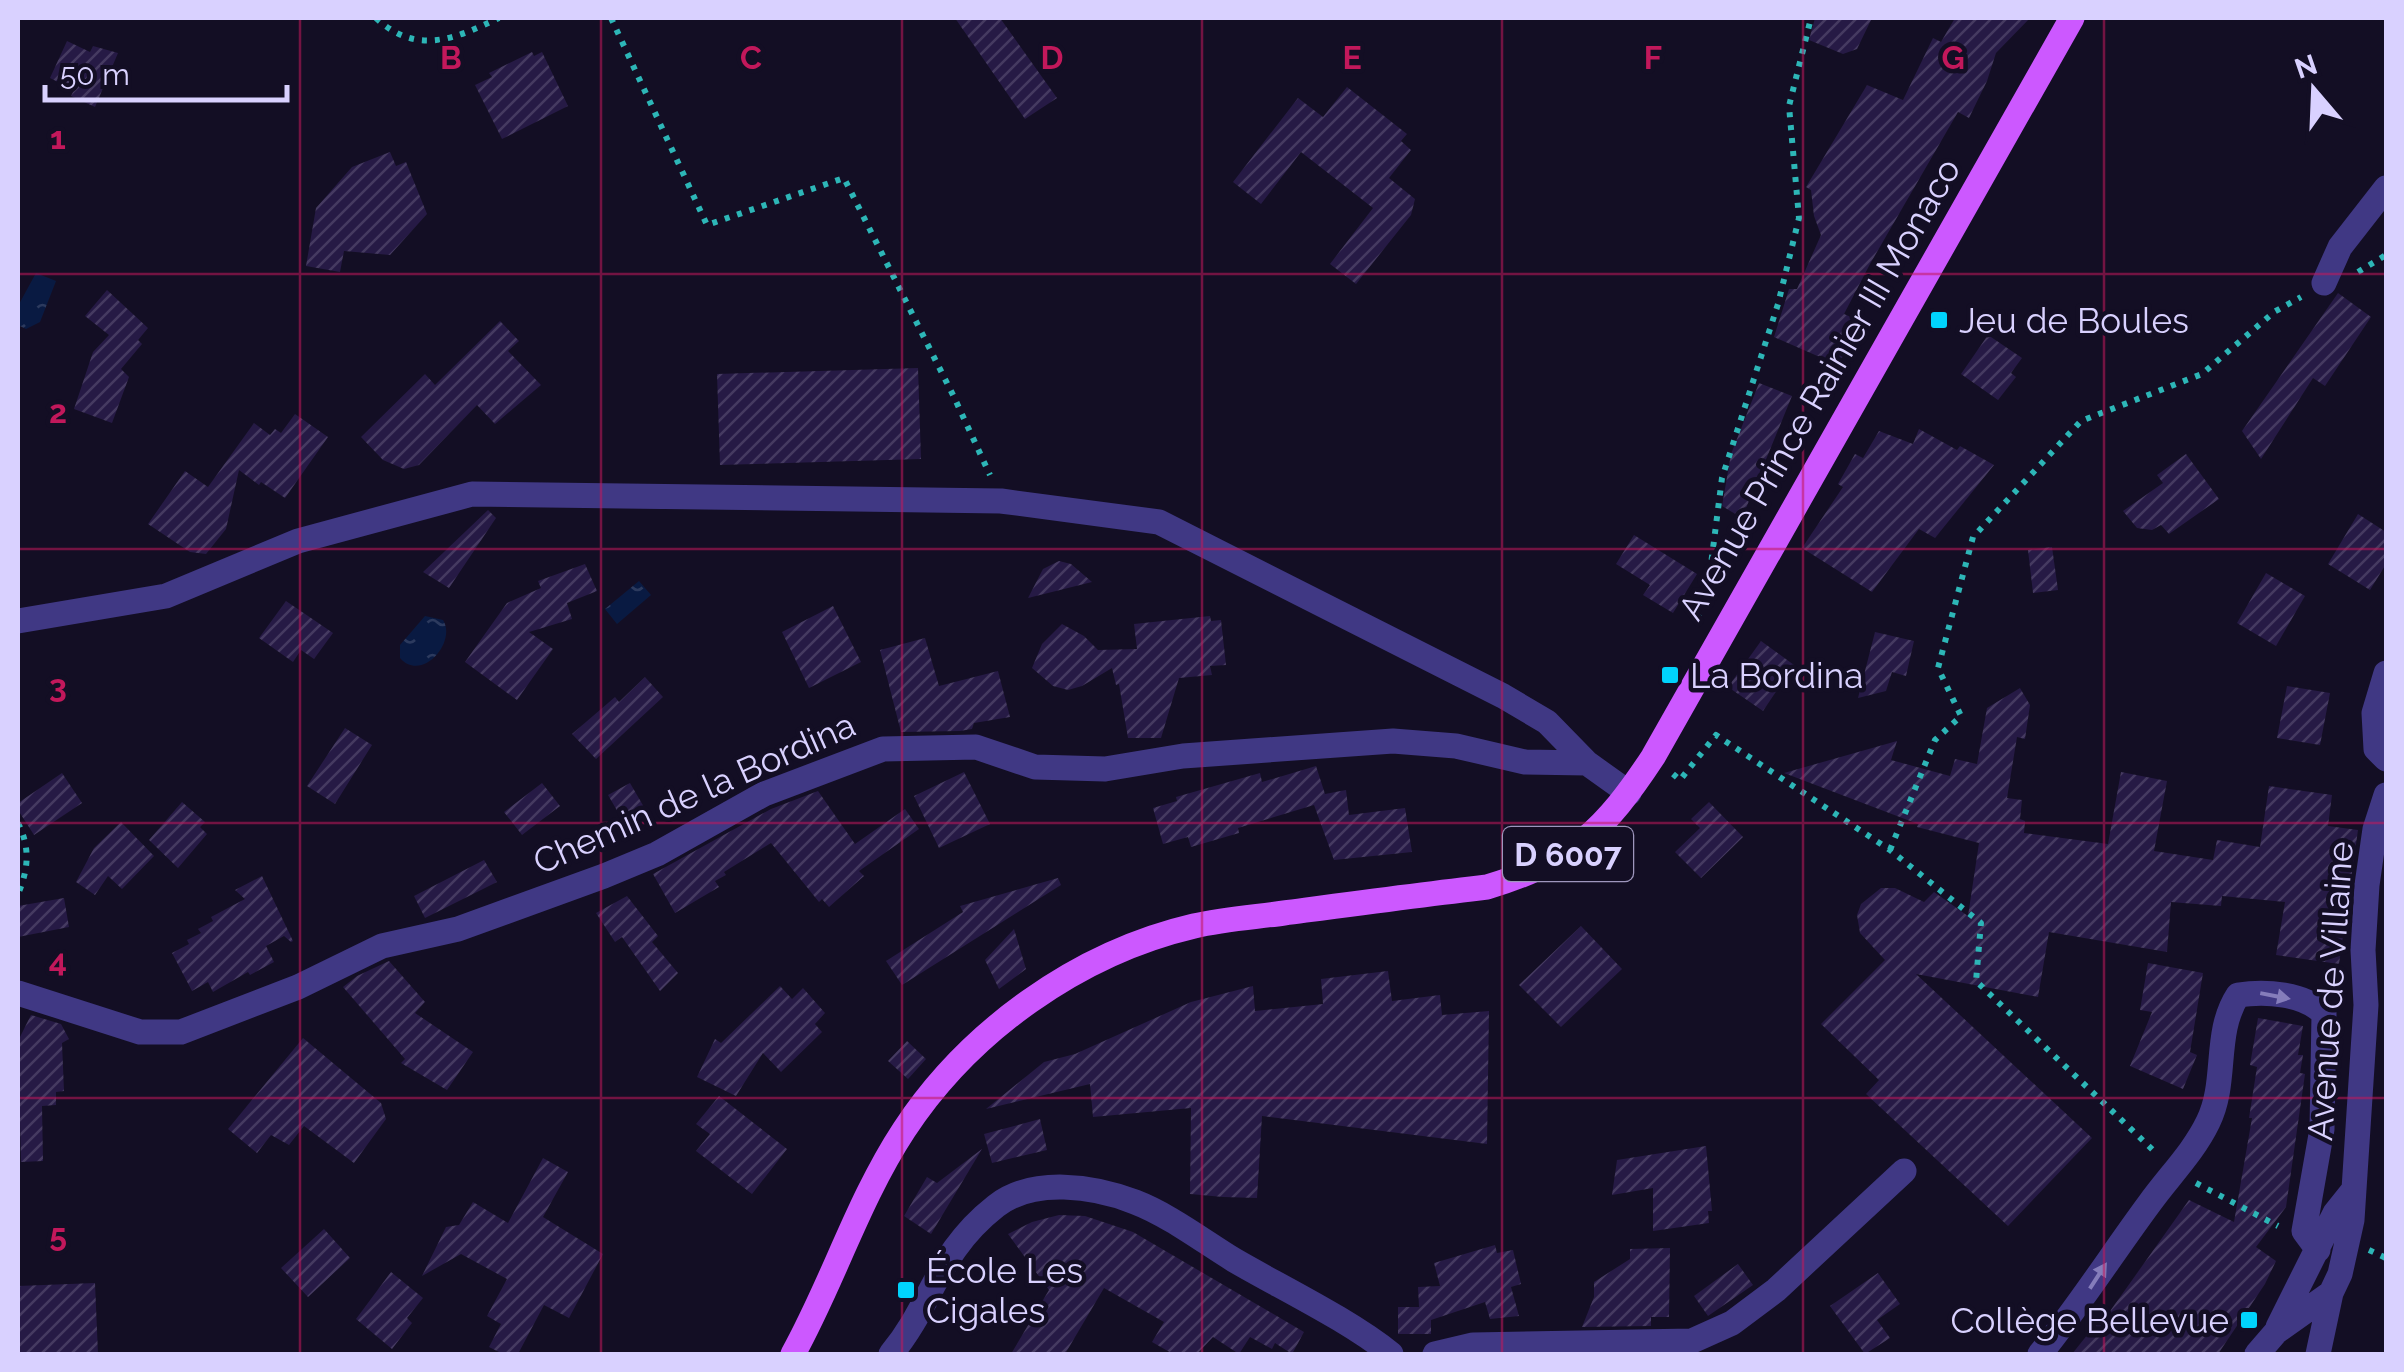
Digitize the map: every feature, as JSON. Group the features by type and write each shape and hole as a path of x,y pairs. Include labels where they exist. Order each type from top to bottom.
{"main road":[{"name":"Avenue Prince Rainier III Monaco","path":"793,1354 879,1173 904,1131 938,1084 1023,1005 1088,967 1144,942 1195,926 1487,887 1528,875 1563,858 1602,826 1653,757 2072,18"}],"street":[{"path":"2324,283 2340,247 2386,188"},
{"path":"18,621 166,596 298,541 472,494 1002,501 1159,522 1503,696 1547,722 1587,763 1629,793"},
{"path":"2386,673 2374,713 2376,749 2386,759"},
{"name":"Chemin de la Bordina","path":"22,1004 140,1032 181,1032 298,987 382,946 458,929 604,876 656,854 764,794 883,749 976,747 1035,766 1104,769 1183,756 1393,741 1456,746 1525,762 1587,763"},
{"name":"Avenue de Villaine","path":"2318,1354 2352,1220 2366,1005 2363,950 2367,885 2375,829 2386,795"},
{"path":"2040,1354 2073,1314 2210,1119 2217,1098 2228,1009 2238,995 2278,995 2316,1005 2324,1014 2323,1110 2304,1231 2318,1250"},
{"path":"1435,1354 1472,1345 1692,1341 1732,1323 1776,1290 1904,1171"},
{"path":"891,1354 905,1337 946,1257 966,1232 1000,1203 1040,1188 1080,1188 1136,1202 1391,1354"},
{"name":"Avenue de Villaine","path":"2276,1332 2335,1212 2351,1193"},
{"path":"2257,1354 2276,1332 2331,1292"},
{"path":"2276,1332 2303,1331 2314,1338 2318,1354"}],"path":[{"path":"376,18 392,32 420,43 467,33 500,18"},
{"path":"611,18 707,224 844,178 1002,501"},
{"path":"1736,606 1716,588 1699,618 1693,612 1710,572 1722,478 1778,304 1798,218 1788,106 1811,18"},
{"path":"1890,850 1935,740 1961,716 1938,668 1973,537 2081,420 2202,374 2274,312 2324,283 2365,269 2386,255"},
{"path":"1653,757 1680,780 1716,736 1890,850 1981,923 1976,981 2175,1172 2289,1232"},
{"path":"18,822 28,843 25,878 18,894"}],"water":[{"path":"36,273 56,281 40,322 26,329 18,325 18,306"},
{"path":"639,581 651,595 617,624 605,609"},
{"path":"425,616 443,620 445,639 427,663 409,664 400,658 400,645"}],"building":[{"path":"955,18 1000,18 1057,98 1025,119"},
{"path":"1815,18 1872,18 1857,49 1843,54 1809,40"},
{"path":"1955,18 2030,18 1996,53 1969,118 1958,112 1870,264 1844,314 1862,322 1838,365 1774,337 1789,289 1797,289 1821,235 1811,190 1806,187 1867,85 1903,100 1933,38 1941,42"},
{"path":"67,41 90,52 93,46 118,53 95,107 71,96 74,90 50,78"},
{"path":"532,52 534,56 542,52 568,106 502,139 475,85 492,77 489,73"},
{"path":"1347,87 1407,134 1401,141 1411,150 1389,178 1415,199 1411,215 1356,284 1330,264 1373,208 1301,152 1261,204 1233,182 1298,98 1323,117"},
{"path":"390,152 396,166 406,162 427,214 390,255 344,251 340,272 306,266 316,208 352,167"},
{"path":"107,290 148,328 138,340 142,344 121,369 129,377 112,423 74,409 93,352 109,335 85,316"},
{"path":"2338,293 2371,317 2325,386 2313,378 2261,459 2242,431"},
{"path":"500,321 519,341 508,351 541,385 495,424 477,405 419,465 404,469 383,460 361,437 425,374 435,385"},
{"path":"1988,335 2022,358 2011,373 2016,377 1998,400 1961,374"},
{"path":"918,368 921,459 720,465 717,374"},
{"path":"1759,383 1792,396 1742,518 1722,506 1731,454"},
{"path":"295,414 328,437 285,498 239,470 226,529 206,554 190,552 148,524 185,471 208,487 254,423 270,435 275,429 281,433"},
{"path":"1919,429 1994,465 1935,538 1919,529 1872,592 1802,548 1843,487 1838,484 1855,454 1863,458 1879,431 1913,444"},
{"path":"2186,454 2219,499 2169,534 2161,525 2152,530 2137,528 2123,511 2163,483 2157,475"},
{"path":"488,510 496,518 449,588 423,572"},
{"path":"2358,514 2386,532 2386,564 2370,590 2328,564"},
{"path":"1634,535 1697,574 1673,613 1643,595 1650,585 1616,564"},
{"path":"2052,547 2058,590 2033,593 2028,550"},
{"path":"1059,561 1071,564 1092,582 1028,598 1043,569"},
{"path":"585,564 597,591 567,603 572,619 529,632 553,649 517,700 465,662 507,603 541,588 538,581"},
{"path":"2266,573 2305,596 2276,646 2237,623"},
{"path":"286,601 333,633 314,659 301,650 293,662 259,638"},
{"path":"833,606 861,662 809,688 782,632"},
{"path":"1210,616 1211,621 1221,620 1226,665 1210,666 1212,675 1179,678 1161,738 1128,738 1119,684 1116,685 1112,668 1068,690 1053,686 1032,668 1042,644 1062,624 1084,636 1098,650 1137,649 1134,624"},
{"path":"1875,632 1914,641 1906,676 1892,672 1886,691 1858,698"},
{"path":"925,638 939,686 998,671 1010,717 974,723 972,729 960,731 901,732 880,650"},
{"path":"1761,641 1794,665 1763,711 1728,687"},
{"path":"645,677 663,697 596,759 572,734 615,697 619,702"},
{"path":"2287,686 2330,693 2320,745 2277,738"},
{"path":"2020,688 2030,705 2025,739 2017,737 2007,798 2022,800 2020,819 2025,821 2024,833 2108,844 2121,772 2167,781 2154,851 2213,860 2217,840 2260,847 2269,786 2332,795 2328,826 2358,830 2339,964 2276,955 2285,902 2222,896 2221,906 2171,902 2167,952 2049,932 2038,997 1916,974 2092,1138 2008,1226 1866,1094 1879,1080 1821,1024 1885,960 1860,933 1857,915 1861,904 1881,888 1895,888 1924,902 1934,892 1968,916 1979,843 1917,827 1918,824 1784,773 1897,741 1891,760 1950,776 1955,759 1977,764 1987,708"},
{"path":"345,728 372,745 335,804 307,786"},
{"path":"1316,766 1325,794 1346,790 1349,815 1405,808 1412,852 1334,860 1314,805 1191,847 1188,837 1163,844 1153,808 1177,801 1176,797 1260,773 1262,782"},
{"path":"964,772 990,824 939,848 914,796"},
{"path":"62,773 82,803 34,835 18,810 18,803"},
{"path":"542,783 560,806 522,835 504,812"},
{"path":"630,783 648,814 626,826 608,795"},
{"path":"818,791 855,844 905,809 919,829 859,871 864,876 829,907 822,899 819,902 771,843 724,872 726,875 715,881 719,887 675,913 653,874 771,809"},
{"path":"182,802 205,822 200,827 207,834 178,868 149,840"},
{"path":"1709,802 1743,837 1701,878 1675,852 1700,828 1691,819"},
{"path":"121,822 154,856 122,889 108,876 95,895 76,882 94,848"},
{"path":"484,860 497,882 425,918 414,896"},
{"path":"262,876 293,941 284,936 266,946 274,962 250,975 248,972 213,992 208,982 192,991 172,953 201,933 198,929 213,921 211,917 245,899 235,890"},
{"path":"1058,878 1061,885 902,985 886,961 963,912 960,906"},
{"path":"627,896 658,936 652,942 678,973 660,991 622,937 615,942 596,913"},
{"path":"64,898 69,927 18,937 18,906"},
{"path":"1581,926 1622,969 1561,1027 1519,985"},
{"path":"1014,929 1026,969 999,989 985,960"},
{"path":"389,961 425,1002 415,1013 473,1052 447,1090 401,1063 405,1059 343,987"},
{"path":"2148,963 2203,973 2190,1052 2197,1055 2183,1089 2130,1066 2152,1012 2140,1010"},
{"path":"1388,971 1392,1001 1440,995 1442,1015 1489,1011 1487,1144 1262,1116 1257,1198 1223,1197 1190,1194 1191,1108 1093,1117 1090,1084 986,1109 1044,1062 1075,1054 1191,1002 1253,986 1255,1011 1323,1004 1321,979"},
{"path":"780,986 792,999 803,988 825,1013 815,1024 822,1032 781,1072 763,1053 736,1096 697,1077 715,1039 721,1043"},
{"path":"31,1015 61,1024 69,1039 62,1043 64,1091 56,1092 56,1105 42,1106 43,1161 21,1162 18,1041"},
{"path":"2258,1018 2303,1026 2298,1055 2303,1055 2300,1073 2305,1074 2286,1207 2256,1247 2276,1261 2265,1284 2218,1354 2072,1354 2100,1319 2103,1321 2189,1200 2234,1222 2252,1118 2257,1067 2250,1065"},
{"path":"303,1038 381,1103 386,1119 354,1163 304,1126 289,1145 271,1135 257,1153 228,1129"},
{"path":"907,1041 926,1059 908,1079 888,1061"},
{"path":"719,1096 787,1149 752,1194 696,1151 710,1134 696,1124"},
{"path":"1040,1119 1047,1150 992,1163 984,1134"},
{"path":"1706,1146 1712,1211 1708,1211 1709,1223 1653,1231 1653,1188 1612,1195 1617,1160"},
{"path":"982,1149 931,1234 904,1216 927,1177 937,1183"},
{"path":"543,1158 568,1172 543,1217 603,1254 569,1318 544,1305 518,1354 503,1354 489,1347 501,1324 487,1316 507,1279 461,1254 422,1276 446,1227 459,1225 473,1202 508,1223"},
{"path":"1059,1215 1085,1216 1133,1232 1304,1332 1292,1354 1275,1343 1272,1349 1250,1337 1239,1354 1213,1337 1197,1354 1173,1354 1152,1342 1164,1322 1104,1288 1065,1354 1011,1354 1049,1290 1008,1234"},
{"path":"324,1229 350,1258 308,1297 281,1268"},
{"path":"1495,1245 1497,1253 1513,1250 1521,1284 1511,1287 1519,1316 1490,1319 1485,1302 1431,1320 1431,1334 1398,1334 1398,1307 1419,1307 1418,1287 1440,1286 1434,1263"},
{"path":"1670,1248 1669,1317 1651,1317 1651,1326 1582,1327 1594,1297 1594,1282 1630,1259 1630,1249"},
{"path":"1738,1264 1753,1285 1708,1316 1694,1296"},
{"path":"391,1272 423,1298 407,1318 412,1323 392,1349 356,1319"},
{"path":"1878,1273 1900,1304 1877,1320 1890,1338 1865,1354 1830,1306"},
{"path":"95,1283 98,1354 18,1354 18,1286"}],"place":[{"name":"Jeu de Boules","path":"1939,320"},
{"name":"La Bordina","path":"1670,675"},
{"name":"École Les Cigales","path":"906,1290"},
{"name":"Collège Bellevue","path":"2249,1320"}]}
